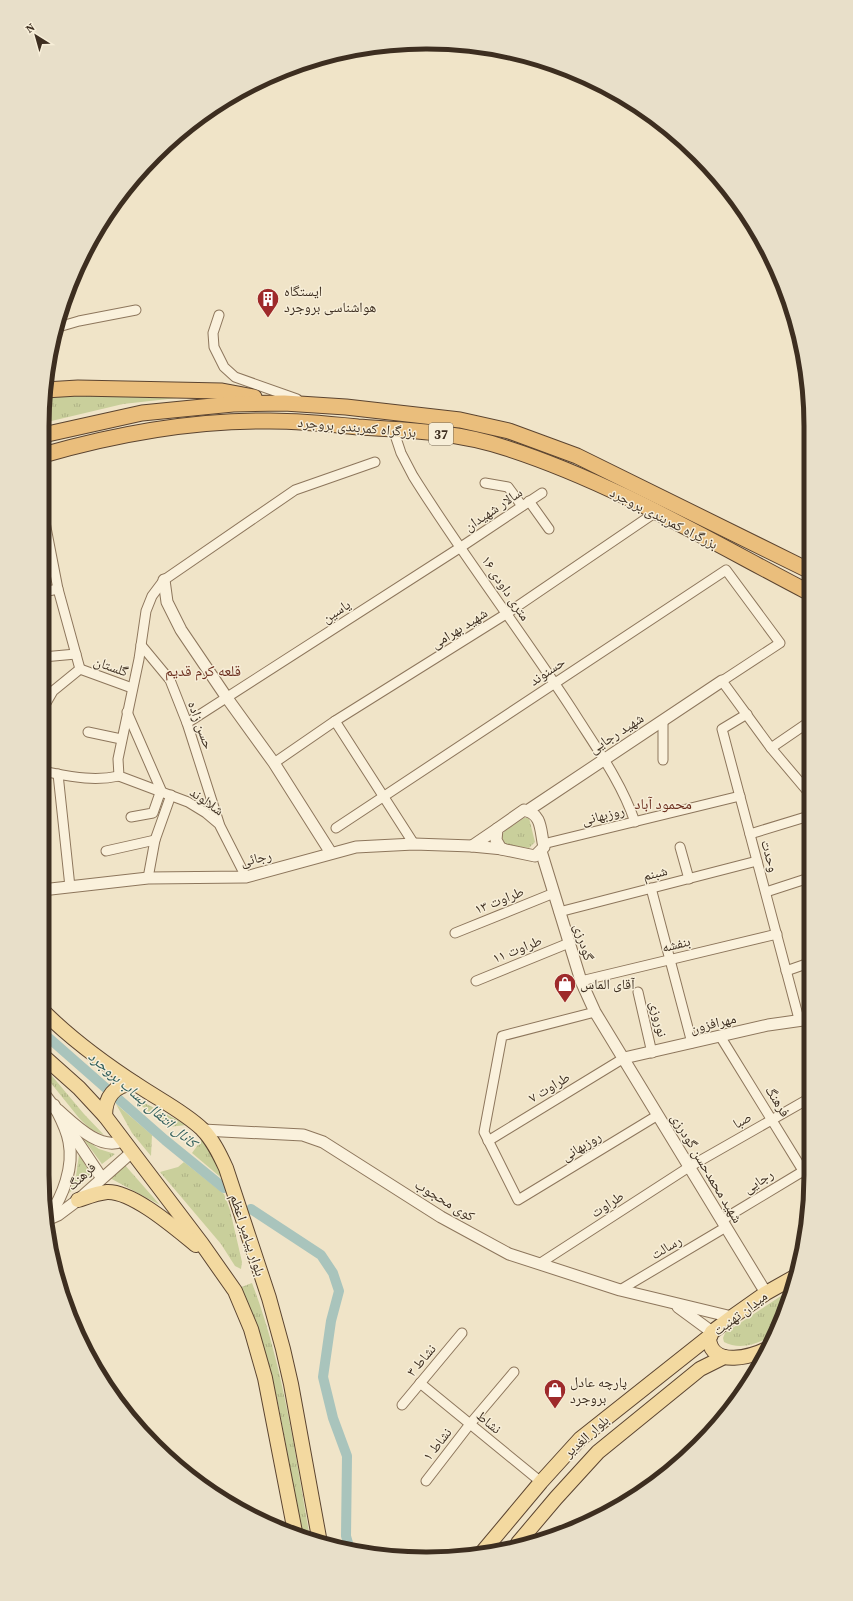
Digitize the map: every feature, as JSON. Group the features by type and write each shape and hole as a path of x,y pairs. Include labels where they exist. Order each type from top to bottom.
{"highway":[{"path":"51,390 78,388 222,391 284,403"},
{"name":"بزرگراه کمربندی بروجرد","path":"49,433 107,420 177,409 233,404 284,403 439,417 488,425 558,449 611,472 804,568"},
{"name":"بزرگراه کمربندی بروجرد","path":"49,452 109,437 215,423 255,421 297,421 393,429 468,438 504,447 568,471 656,512 804,590"}],"main road":[{"name":"بلوار پیامبر اعظم","path":"49,1016 83,1046 134,1083 188,1118 203,1130 215,1145 226,1168 277,1326 291,1384 319,1536"},
{"path":"49,1061 79,1088 105,1116 213,1259 235,1291 259,1355 274,1417 294,1528"},
{"path":"105,1116 105,1106 108,1097 113,1091 126,1084 134,1083"},
{"path":"78,1200 99,1193 109,1192 129,1198 157,1215 213,1259"},
{"name":"میدان تهنیت","path":"758,1354 743,1358 724,1356 714,1351 711,1346 711,1334 766,1293 788,1283"},
{"name":"بلوار الغدیر","path":"486,1547 541,1482 580,1439 711,1334"},
{"name":"بلوار الغدیر","path":"521,1540 598,1452 700,1369 724,1356"}],"street":[{"path":"63,326 79,321 136,310"},
{"path":"220,315 213,333 214,347 218,358 226,370 235,377 316,405"},
{"name":"۱۶ متری داودی","path":"393,429 401,453 413,476 604,759 624,794 635,822"},
{"path":"49,772 83,779 122,778 117,770 121,739 141,645 146,611 152,596 164,580 295,490 375,462"},
{"path":"485,483 508,487 549,529"},
{"name":"سالار شهیدان","path":"461,547 542,493"},
{"name":"شهید بهرامی","path":"274,763 335,721 506,614 656,512"},
{"path":"49,543 58,589 80,669 54,692 49,701"},
{"name":"یاسین","path":"187,723 461,547"},
{"name":"حسنوند","path":"336,828 726,570 780,643 722,681"},
{"path":"164,580 167,602 173,615 227,698 274,763 331,853"},
{"path":"49,591 58,589"},
{"name":"حسن زاده","path":"141,645 170,680 187,723 219,824"},
{"path":"49,656 76,654"},
{"name":"گلستان","path":"80,669 132,688"},
{"path":"722,681 771,748 804,787"},
{"name":"شهید رجایی","path":"528,811 722,681"},
{"path":"127,712 161,790 153,813 131,817"},
{"name":"وحدت","path":"747,714 722,729 786,970 804,1019"},
{"path":"335,721 414,844"},
{"path":"663,721 663,760"},
{"path":"771,748 804,725"},
{"path":"88,732 121,739"},
{"path":"58,774 70,887"},
{"name":"شلالوند","path":"122,778 161,790 188,802 219,824 246,877"},
{"path":"148,878 154,840 171,795"},
{"name":"روزبهانی","path":"542,848 635,822 740,796"},
{"path":"472,846 524,810 533,812 538,818 542,848 535,856 503,849 498,846 496,840 497,829"},
{"path":"750,834 804,818"},
{"path":"106,851 154,840"},
{"name":"رجائی","path":"49,889 148,878 246,877 356,847 414,844 472,846 503,849"},
{"path":"680,847 689,879"},
{"name":"گودرزی","path":"542,848 581,981 595,1012 624,1058"},
{"name":"شبنم","path":"560,912 757,861"},
{"path":"766,892 804,880"},
{"path":"651,888 692,1043"},
{"name":"طراوت ۱۳","path":"454,933 554,893"},
{"name":"بنفشه","path":"581,981 777,934"},
{"name":"طراوت ۱۱","path":"476,981 569,943"},
{"path":"786,970 804,965"},
{"name":"نوروزی","path":"638,992 652,1053"},
{"path":"488,1141 484,1132 502,1036 595,1012"},
{"name":"مهرافزون","path":"624,1058 804,1019"},
{"name":"فرهنگ","path":"720,1036 771,1119 804,1165"},
{"name":"شهید محمدحسن گودرزی","path":"624,1058 766,1293"},
{"name":"طراوت ۷","path":"488,1141 624,1058"},
{"path":"49,1099 71,1122 93,1137 106,1143 117,1143 122,1140"},
{"name":"صبا","path":"689,1166 804,1101"},
{"path":"54,1105 101,1177"},
{"path":"51,1213 63,1189 70,1158 70,1143 66,1130 54,1105"},
{"name":"روزبهانی","path":"488,1141 518,1200 658,1116"},
{"name":"کوی محجوب","path":"203,1130 303,1135 323,1142 441,1218 509,1254 620,1290 732,1317"},
{"name":"فرهنگ","path":"51,1216 58,1215 78,1200 101,1177 132,1152"},
{"name":"طراوت","path":"539,1264 689,1166"},
{"name":"رجایی","path":"724,1224 804,1171"},
{"name":"رسالت","path":"620,1290 724,1224"},
{"path":"675,1304 711,1334"},
{"name":"نشاط ۳","path":"402,1405 462,1333"},
{"name":"نشاط ۱","path":"426,1481 470,1424 514,1372"},
{"name":"نشاط","path":"420,1383 541,1482"}],"green space":[{"path":"51,394 176,396 177,398 123,404 49,422"},
{"path":"524,818 529,818 535,842 529,848 506,845 501,836 505,831"},
{"path":"49,1072 104,1135 90,1129 79,1118 49,1081"},
{"path":"129,1095 187,1125 167,1127"},
{"path":"116,1104 152,1135 151,1156 132,1133"},
{"path":"82,1137 99,1149 115,1154 102,1164"},
{"path":"203,1138 225,1181 192,1153"},
{"path":"79,1155 91,1174 69,1193 76,1176"},
{"path":"184,1162 224,1194 230,1210 242,1262 241,1269 235,1266 221,1244 160,1172 178,1167"},
{"path":"124,1164 160,1205 108,1177"},
{"path":"252,1283 272,1345 287,1409 309,1533 301,1530 272,1378 252,1317 239,1288"},
{"path":"785,1293 766,1338 744,1346 737,1346 724,1342 723,1338 725,1333"}],"waterway":[{"name":"کانال انتقال پساب بروجرد","path":"49,1038 165,1140 224,1188"},
{"name":"کانال انتقال پساب بروجرد","path":"251,1209 321,1255 333,1273 339,1291 331,1321 323,1377 333,1418 347,1456 346,1536 348,1544"}],"place":[{"name":"ایستگاه هواشناسی بروجرد","path":"268,318"},
{"name":"آقای الماس","path":"565,1004"},
{"name":"پارچه عادل بروجرد","path":"555,1410"}],"district":[{"name":"قلعه کرم قدیم","path":"203,670"},
{"name":"محمود آباد","path":"663,803"}]}
